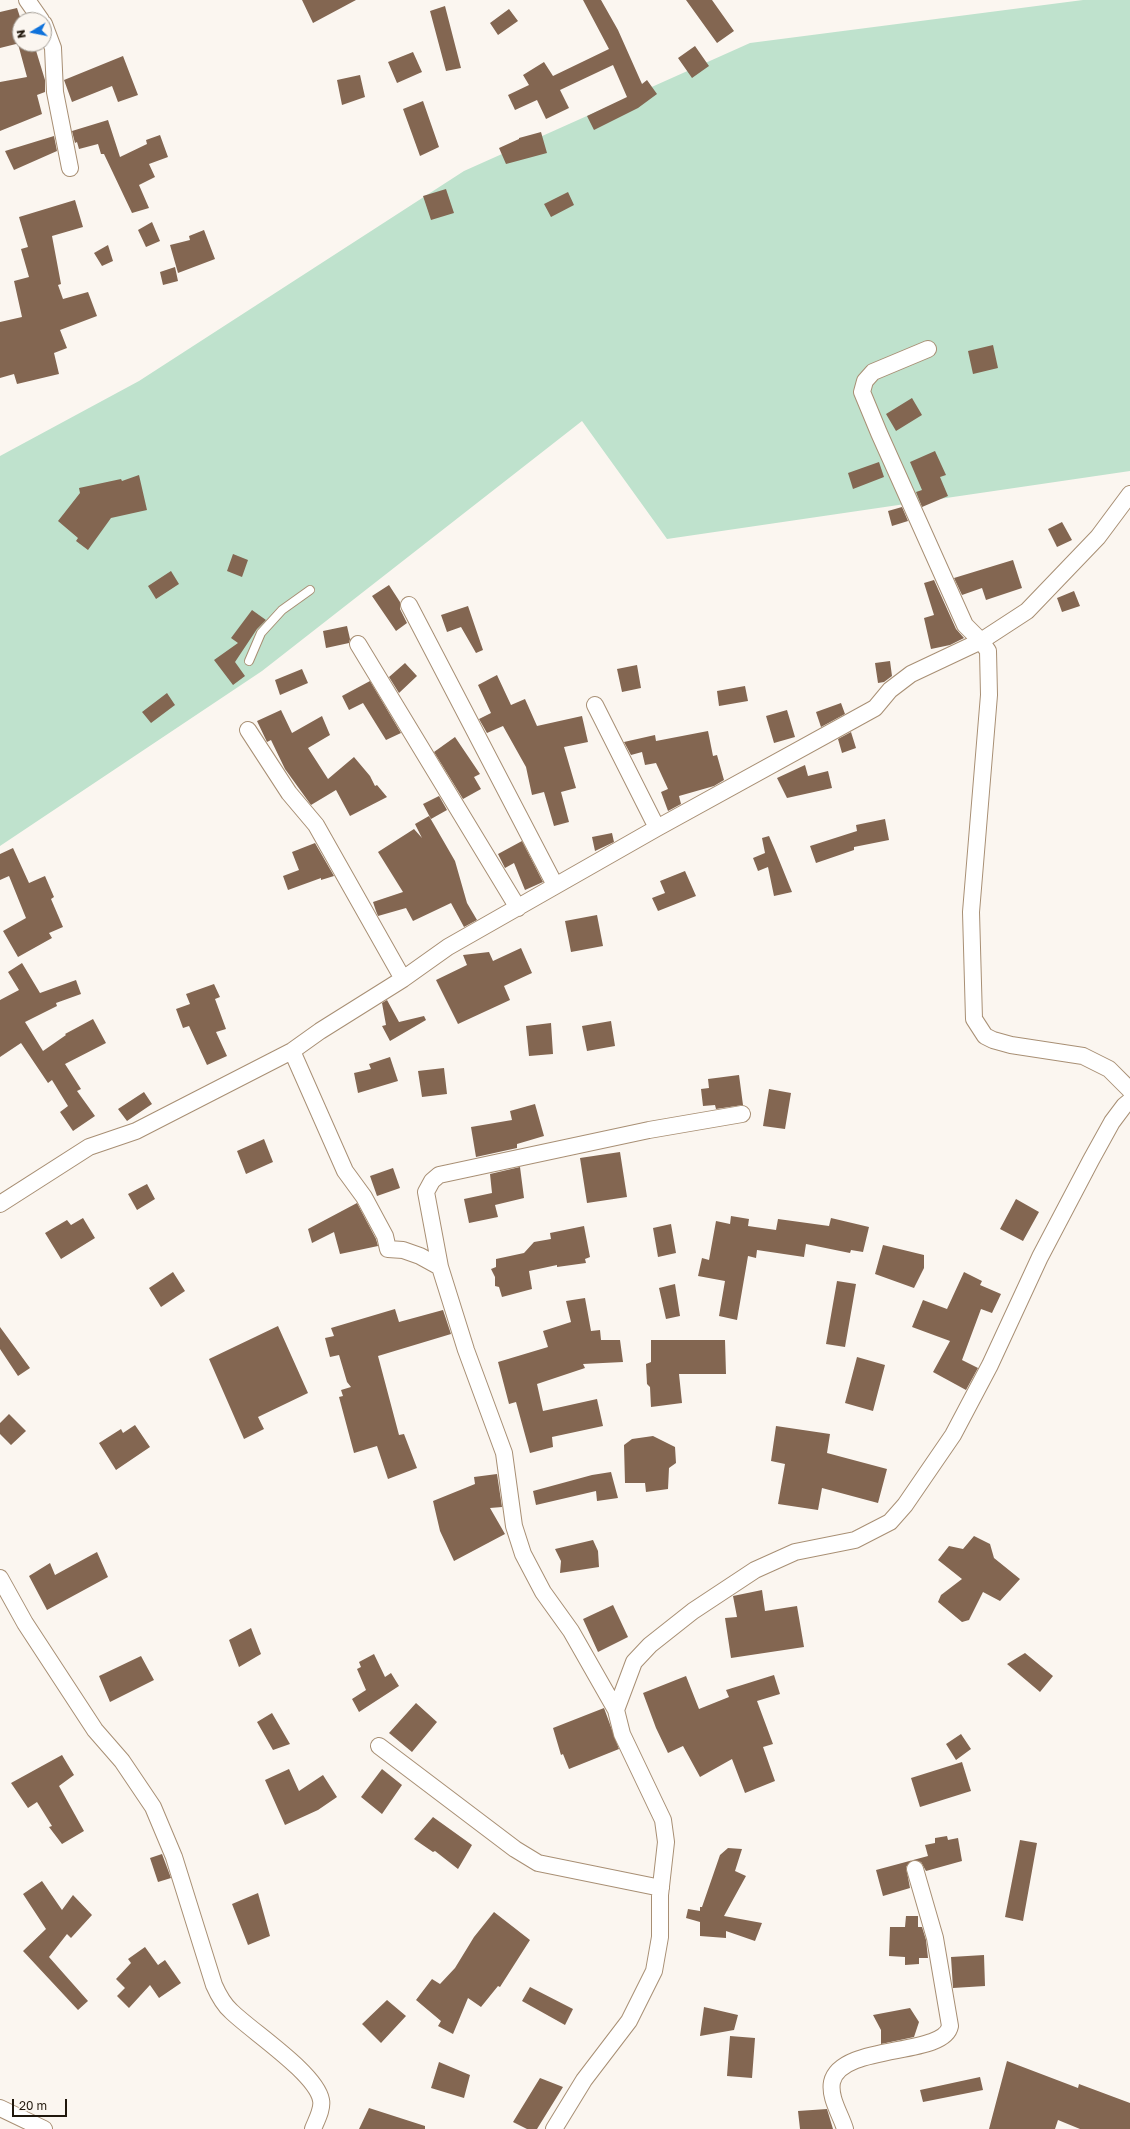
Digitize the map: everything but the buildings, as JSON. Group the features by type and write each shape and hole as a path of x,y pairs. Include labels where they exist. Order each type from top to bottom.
{"street":[{"path":"27,0 35,12"},
{"path":"52,45 55,92 70,168"},
{"path":"928,350 873,372 865,381 862,392 965,625 981,640 988,651 989,695 971,912 974,1019 985,1036 993,1040 1011,1045 1083,1056 1109,1069 1130,1090"},
{"path":"0,1204 90,1147 136,1131 292,1051 320,1031 403,979 448,947 518,908 555,885 875,708 890,690 911,674 981,640 1027,611 1098,537 1130,494"},
{"path":"409,605 555,885"},
{"path":"358,644 518,908"},
{"path":"595,705 657,828"},
{"path":"248,730 289,793 316,824 403,979"},
{"path":"292,1051 345,1171 364,1197 385,1236 388,1249 403,1250 420,1256 440,1267"},
{"path":"616,1710 634,1662 650,1645 693,1611 755,1570 795,1552 855,1540 873,1532 890,1522 905,1505 953,1435 990,1365 1040,1257 1091,1160 1112,1122 1124,1106 1130,1101"},
{"path":"554,2129 584,2080 629,2021 654,1971 660,1937 661,1888 666,1842 663,1820 622,1734 616,1710 571,1631 543,1592 523,1554 514,1526 504,1453 466,1350 440,1267 426,1192 432,1181 439,1175 649,1130 742,1114"},
{"path":"0,1578 6,1603 25,1623 95,1730 122,1761 153,1807 174,1857 214,1985 220,1996 230,2010 285,2056 319,2093 322,2102 313,2129"},
{"path":"379,1746 515,1850 538,1863 661,1888"},
{"path":"845,2129 832,2091 835,2076 851,2062 887,2051 929,2043 941,2039 949,2033 950,2026 935,1938 914,1868"},
{"path":"0,2108 44,2129"}],"lane":[{"path":"250,661 261,633 282,610 310,590"}],"green space":[{"path":"1083,0 1130,0 1130,471 667,539 582,421 262,671 0,846 0,456 139,381 464,171 750,43"}]}
